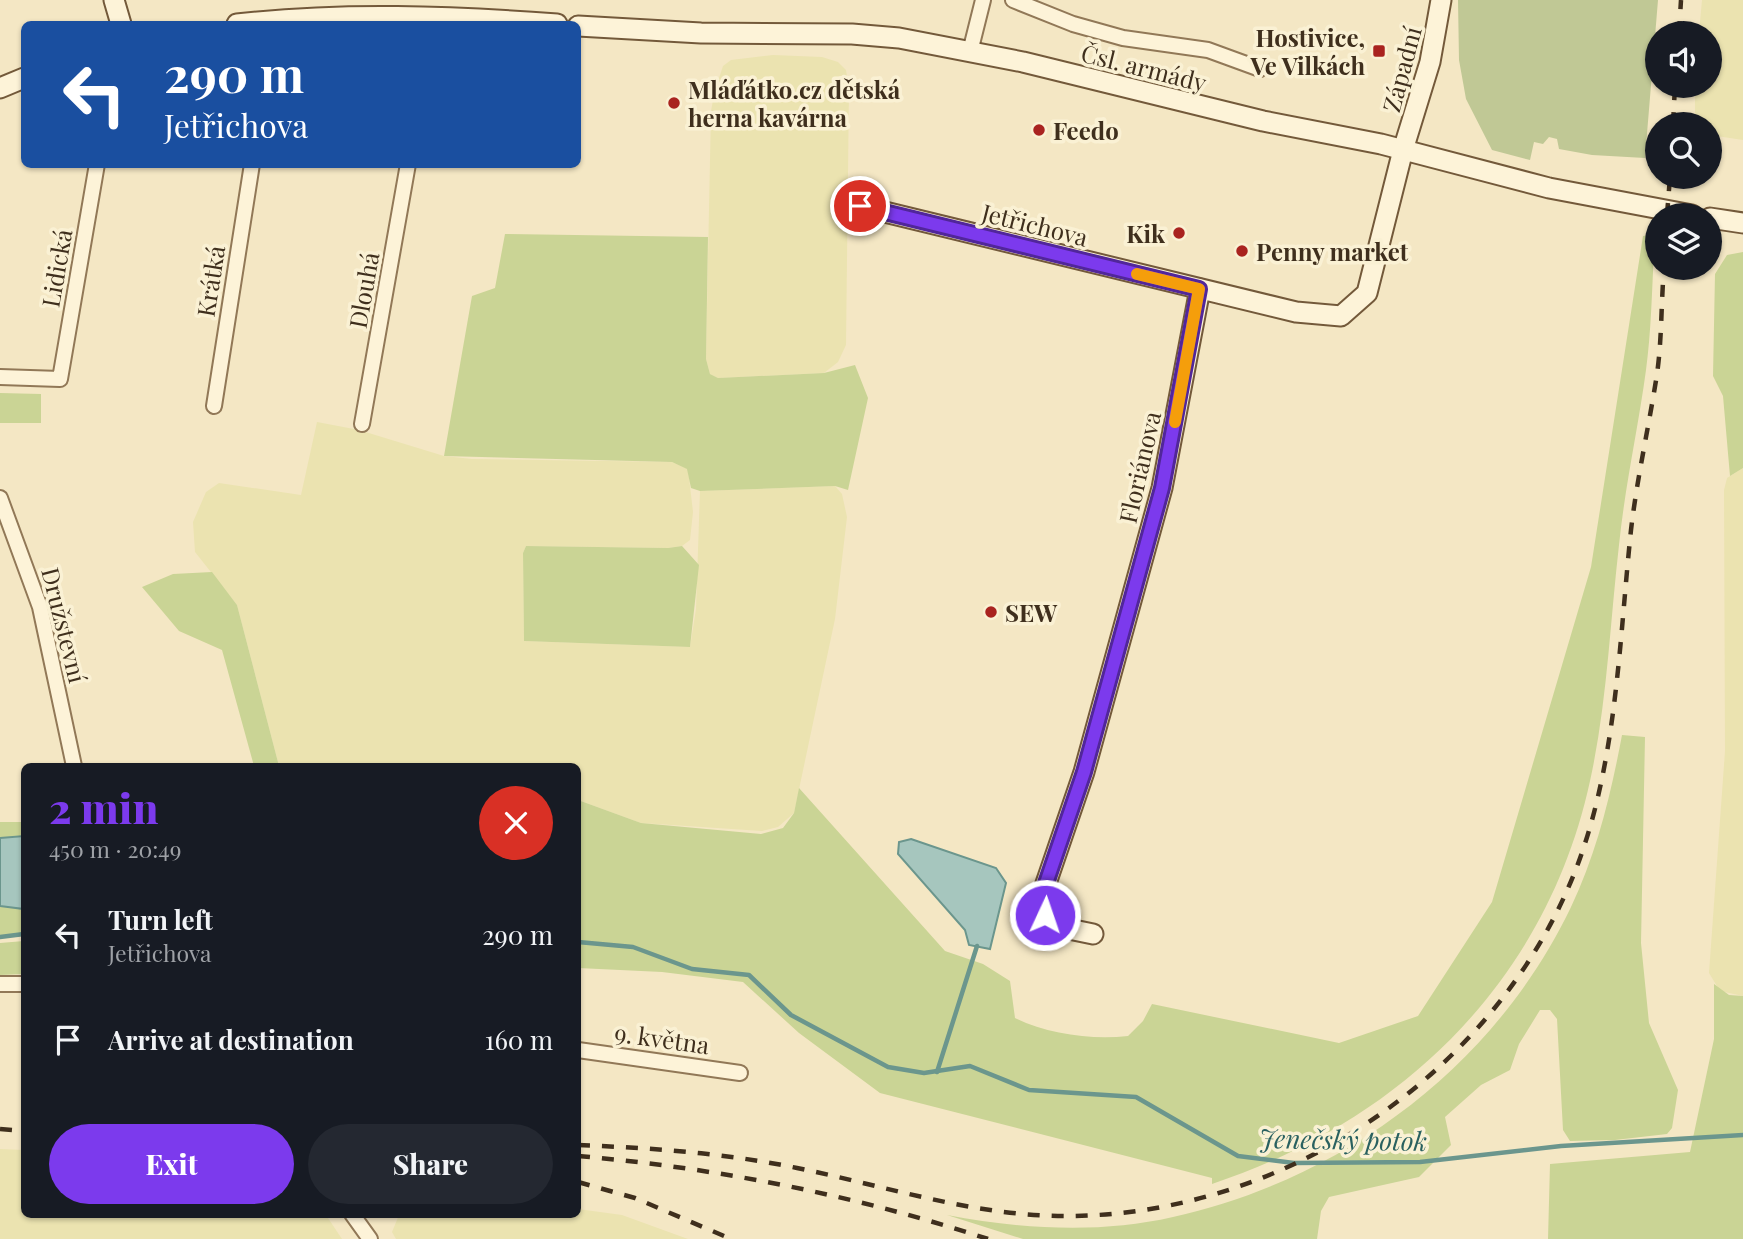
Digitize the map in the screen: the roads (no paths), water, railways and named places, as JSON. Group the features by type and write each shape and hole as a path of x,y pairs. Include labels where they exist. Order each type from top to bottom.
{"street":[{"path":"114,0 120,21"},
{"path":"970,52 983,0"},
{"path":"1013,0 1073,24 1123,38 1208,50 1260,69"},
{"name":"Západní","path":"1403,150 1428,71 1441,0"},
{"path":"354,21 465,21"},
{"name":"Čsl. armády","path":"581,26 701,33 852,34 899,38 1403,150 1549,188 1645,206"},
{"path":"0,88 21,79"},
{"path":"1199,289 1296,312 1341,316 1367,293 1403,150"},
{"name":"Lidická","path":"0,377 60,379 96,168"},
{"name":"Krátká","path":"214,405 251,168"},
{"name":"Dlouhá","path":"362,424 407,168"},
{"name":"Jetřichova","path":"860,206 1199,289"},
{"path":"1722,220 1743,223"},
{"name":"Floriánova","path":"1093,933 1059,927 1045,915 1042,895 1084,772 1162,488 1199,289"},
{"name":"Družstevní","path":"0,498 40,607 73,763"},
{"path":"0,984 21,984"},
{"name":"9. května","path":"581,1050 740,1073"},
{"path":"355,1218 370,1239"}],"water":[{"path":"21,836 21,909 0,906 0,838"},
{"path":"911,839 996,868 1006,883 990,949 969,945 965,930 898,854 899,842"}],"waterway":[{"name":"Jenečský potok","path":"0,937 21,934"},
{"name":"Jenečský potok","path":"581,942 633,947 692,969 749,975 791,1015 888,1067 924,1073 970,1066 1029,1090 1136,1097 1238,1156 1294,1163 1420,1162 1561,1146 1743,1135"},
{"path":"937,1072 977,946"}],"railway":[{"path":"1680,21 1681,0"},
{"path":"1674,98 1674,112"},
{"path":"1668,203 1669,189"},
{"path":"581,1145 743,1158 963,1206 1031,1215 1066,1216 1147,1209 1226,1191 1302,1160 1373,1119 1437,1069 1493,1010 1540,943 1576,869 1590,828 1600,787 1614,702 1631,530 1659,361 1663,280"},
{"path":"0,1129 21,1131"},
{"path":"581,1156 682,1168 785,1185 887,1209 988,1239"},
{"path":"581,1183 635,1198 731,1239"}],"place":[{"name":"Hostivice, Ve Vilkách","path":"1379,51"},
{"name":"Mláďátko.cz dětská herna kavárna","path":"674,103"},
{"name":"Feedo","path":"1039,130"},
{"name":"Kik","path":"1179,233"},
{"name":"Penny market","path":"1242,251"},
{"name":"SEW","path":"991,612"}]}
